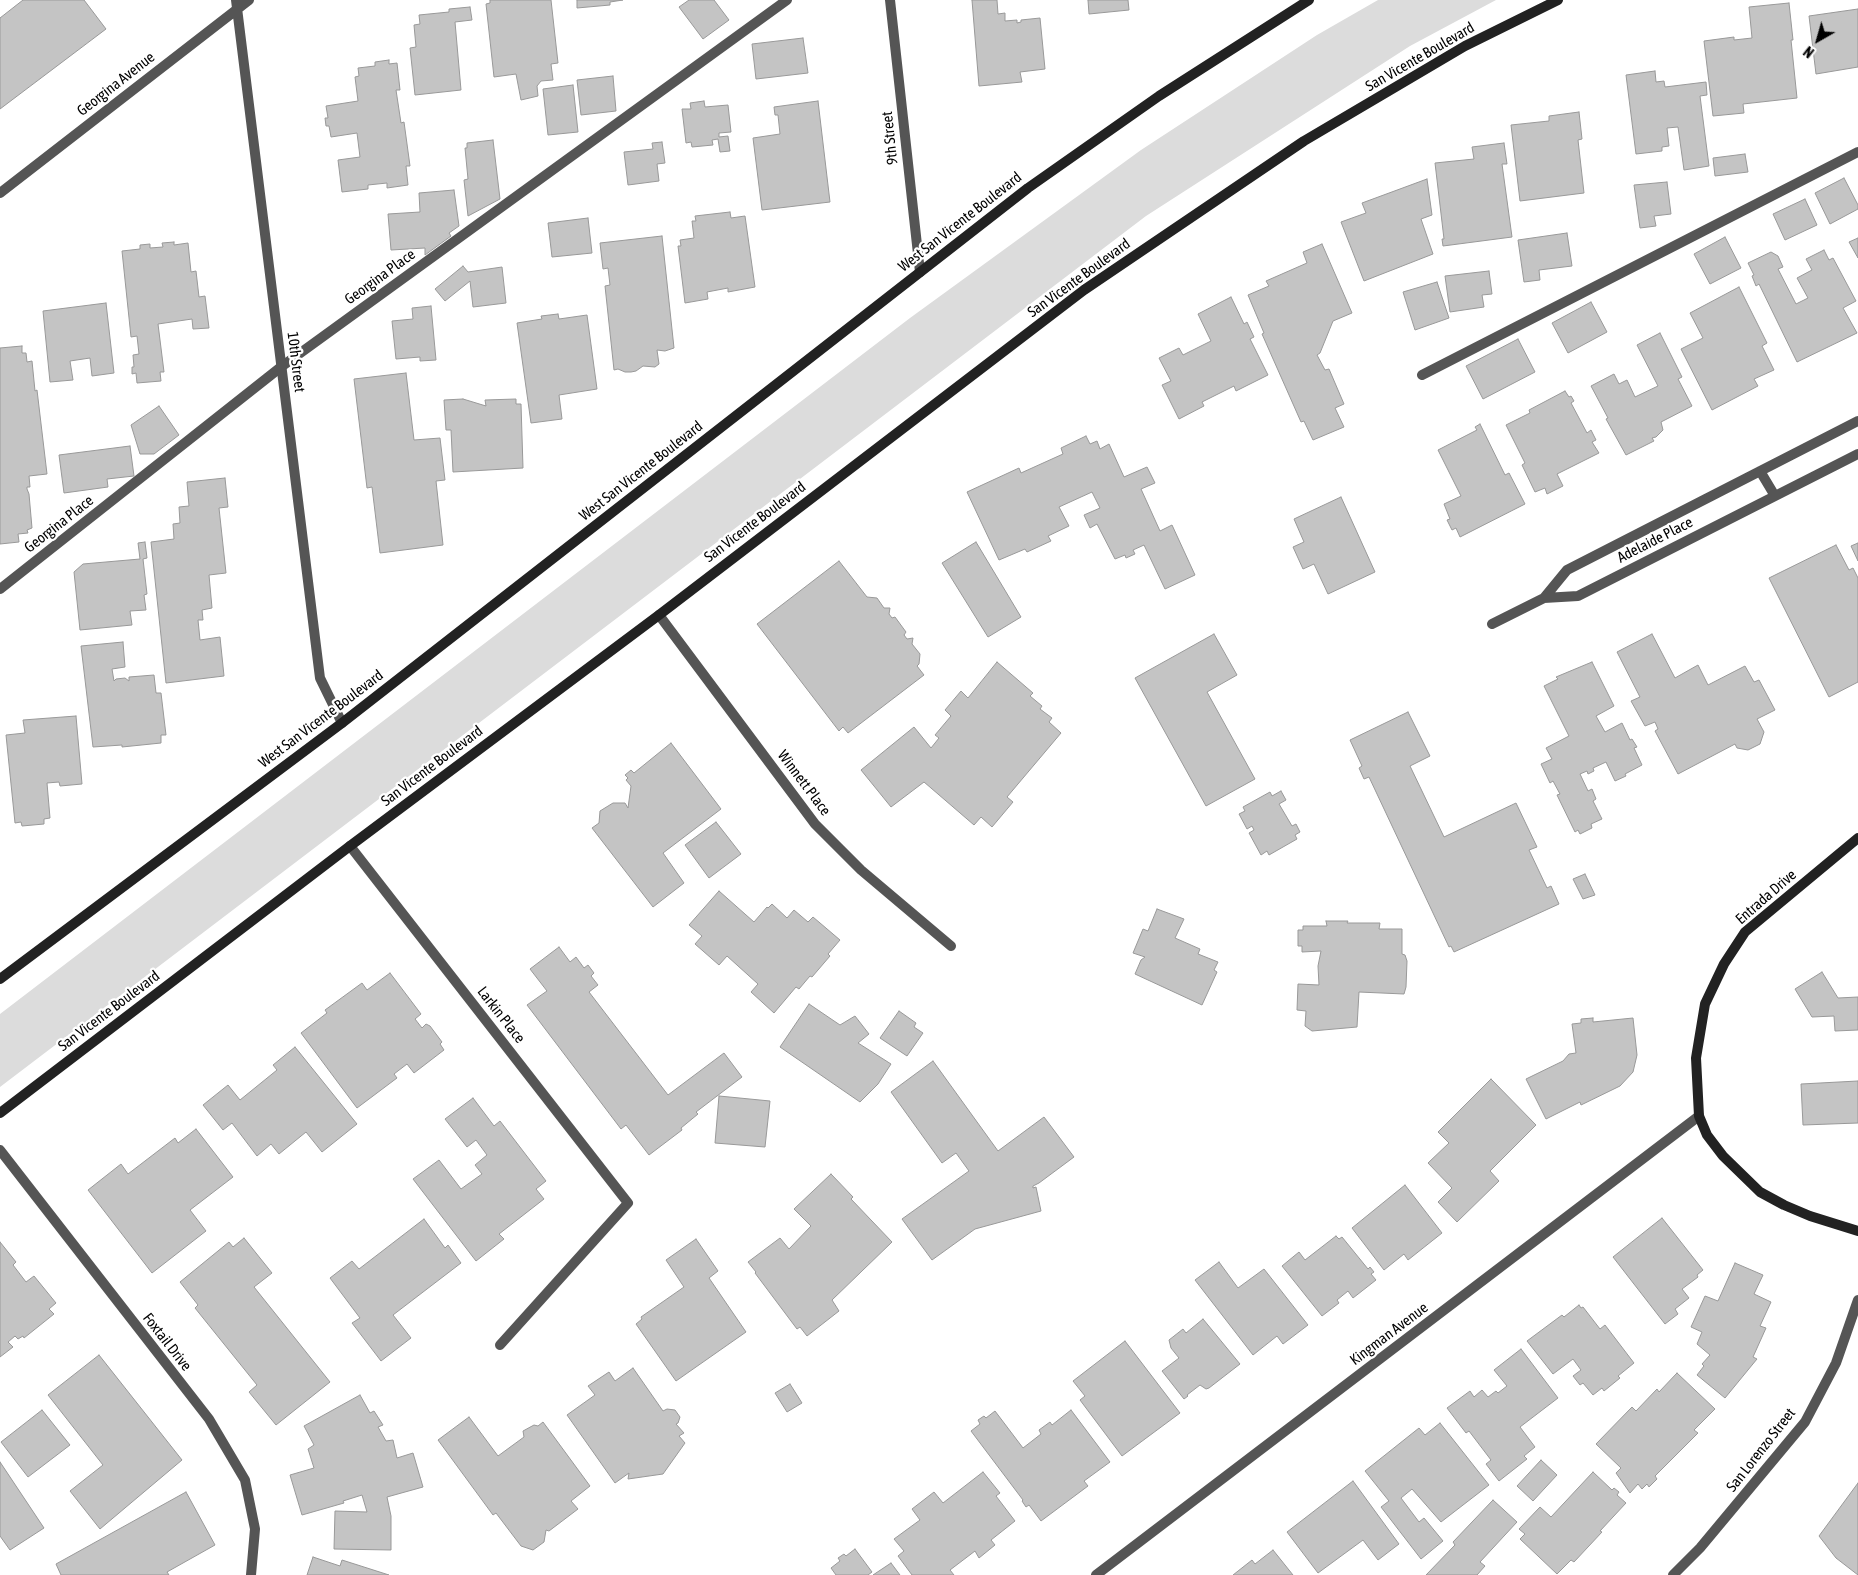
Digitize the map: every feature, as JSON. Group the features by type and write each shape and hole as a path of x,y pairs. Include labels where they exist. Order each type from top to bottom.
{"main road":[{"name":"West San Vicente Boulevard","path":"0,979 342,723 1028,188 1158,96 1309,0"},
{"name":"San Vicente Boulevard","path":"0,1113 350,846 659,615 1084,290 1304,141 1465,46 1558,0"},
{"name":"Entrada Drive","path":"1858,838 1745,932 1724,964 1705,1004 1696,1058 1699,1116 1707,1135 1723,1156 1760,1192 1810,1216 1858,1231"}],"street":[{"name":"Georgina Avenue","path":"0,192 236,5 249,0"},
{"name":"Georgina Place","path":"0,589 282,367 787,0"},
{"name":"9th Street","path":"890,0 920,272"},
{"name":"10th Street","path":"236,5 320,678 342,723"},
{"path":"1422,375 1858,152"},
{"name":"Adelaide Place","path":"1544,598 1567,570 1858,420"},
{"name":"Adelaide Place","path":"1492,624 1544,598 1578,596 1858,454"},
{"path":"1760,470 1776,496"},
{"name":"Winnett Place","path":"659,615 816,824 861,870 951,946"},
{"name":"Larkin Place","path":"350,846 628,1203 500,1345"},
{"name":"Kingman Avenue","path":"1096,1575 1699,1116"},
{"name":"Foxtail Drive","path":"0,1150 208,1419 246,1480 255,1529 252,1575"},
{"name":"San Lorenzo Street","path":"1673,1575 1700,1548 1805,1422 1836,1363 1858,1300"}],"shaded area":[{"path":"1378,0 1496,0 1410,46 1146,216 0,1087 0,1014 910,318 1141,150 1317,35"}],"building":[{"path":"23,0 84,0 106,29 0,109 0,18"},
{"path":"490,0 551,0 558,63 551,64 553,80 541,81 537,86 538,96 521,100 516,74 494,77 486,4 490,3"},
{"path":"577,0 623,0 610,2 610,5 577,8"},
{"path":"689,0 714,0 729,20 703,39 679,7"},
{"path":"972,0 997,0 998,14 1005,13 1005,21 1017,20 1017,23 1021,22 1021,20 1040,18 1045,69 1020,72 1022,82 979,86"},
{"path":"1088,0 1128,0 1129,10 1089,14"},
{"path":"1789,3 1797,98 1743,104 1744,113 1713,116 1704,41 1734,37 1734,40 1752,38 1749,7"},
{"path":"470,7 472,20 455,22 461,90 415,95 410,48 416,47 414,25 420,24 419,15 449,12 449,9"},
{"path":"1858,9 1858,67 1816,74 1809,16"},
{"path":"803,38 808,73 756,79 752,44"},
{"path":"389,60 389,64 397,63 400,90 396,90 401,123 404,122 410,166 406,166 408,185 387,188 387,183 368,185 368,189 342,192 338,160 360,157 357,133 331,137 329,126 326,126 325,118 328,118 326,106 358,101 355,77 359,76 358,68 375,66 375,62"},
{"path":"1655,71 1656,82 1664,81 1665,87 1706,82 1707,95 1700,96 1709,166 1684,170 1678,127 1667,128 1669,146 1662,147 1662,151 1636,154 1626,75"},
{"path":"613,76 616,111 581,115 577,80"},
{"path":"573,85 578,132 548,135 543,89"},
{"path":"704,101 705,107 728,105 731,132 719,133 719,137 728,136 730,151 720,152 718,139 712,140 713,145 692,147 691,142 686,143 682,109 691,109 690,103"},
{"path":"818,101 830,202 762,210 753,138 780,134 778,115 775,115 774,107"},
{"path":"1579,112 1582,139 1578,140 1584,193 1520,201 1511,125 1549,121 1549,116"},
{"path":"493,140 500,199 468,216 464,180 468,179 465,148 467,148 467,143"},
{"path":"662,142 665,163 657,164 659,181 628,185 624,152 653,149 652,143"},
{"path":"1504,143 1507,164 1502,164 1512,237 1443,246 1442,239 1444,239 1435,163 1474,159 1472,147"},
{"path":"1745,154 1748,172 1715,176 1713,158"},
{"path":"1844,178 1858,205 1858,209 1830,224 1815,193"},
{"path":"1427,179 1432,215 1421,219 1433,254 1364,281 1341,222 1366,213 1362,203"},
{"path":"1667,182 1671,214 1654,216 1656,226 1640,228 1634,185"},
{"path":"454,190 459,226 449,233 451,236 425,255 425,248 391,250 388,214 420,212 419,193"},
{"path":"1805,199 1817,225 1785,240 1773,214"},
{"path":"730,212 731,218 745,216 755,287 728,292 728,288 707,292 708,299 685,303 678,246 681,246 680,240 694,238 692,221 696,221 695,216"},
{"path":"588,218 592,253 552,257 548,223"},
{"path":"1567,233 1572,266 1539,270 1540,280 1524,282 1518,240"},
{"path":"662,236 674,348 665,351 657,350 659,364 655,367 643,366 631,372 614,370 605,286 610,285 608,268 603,269 600,243"},
{"path":"1725,237 1741,268 1710,284 1694,254"},
{"path":"1858,238 1858,258 1849,242"},
{"path":"174,242 174,245 188,243 191,272 196,271 199,297 205,296 209,328 193,329 192,319 158,324 164,372 160,372 161,381 137,383 136,373 132,374 132,367 134,367 133,355 139,354 137,336 131,337 122,251 140,249 140,245 150,244 150,248 163,247 162,243"},
{"path":"1322,244 1352,313 1333,321 1320,353 1317,355 1325,370 1329,369 1344,404 1335,408 1344,427 1313,440 1304,421 1301,422 1262,334 1264,333 1248,295 1269,286 1266,281 1307,263 1303,252"},
{"path":"1824,250 1829,260 1833,258 1856,301 1843,308 1857,333 1797,362 1759,284 1756,286 1752,276 1754,275 1748,263 1771,252 1778,256 1783,267 1778,269 1796,304 1808,298 1797,278 1812,270 1806,259"},
{"path":"463,266 468,272 502,267 506,303 473,307 470,281 445,301 435,289"},
{"path":"1489,271 1492,294 1482,295 1484,307 1450,312 1445,276"},
{"path":"1437,282 1449,318 1415,330 1403,292"},
{"path":"1739,287 1767,343 1762,346 1774,370 1754,379 1758,386 1712,410 1681,349 1703,338 1690,313"},
{"path":"1231,297 1244,324 1247,322 1254,337 1250,339 1268,375 1236,391 1234,386 1202,402 1204,406 1179,419 1162,385 1171,381 1159,358 1179,348 1183,355 1211,341 1198,314"},
{"path":"1591,302 1607,332 1568,353 1552,323"},
{"path":"106,303 114,373 92,376 90,358 70,361 73,380 50,382 43,311"},
{"path":"431,306 436,360 420,361 420,357 396,359 392,321 413,319 412,308"},
{"path":"558,314 559,319 587,315 597,389 559,395 562,419 531,423 517,323 542,319 541,316"},
{"path":"1660,333 1682,377 1678,379 1692,406 1661,422 1663,430 1656,437 1652,438 1654,441 1626,455 1606,419 1608,418 1591,386 1614,374 1619,384 1627,380 1635,397 1658,386 1637,345"},
{"path":"1518,339 1535,372 1483,399 1466,366"},
{"path":"22,346 22,353 26,353 27,362 32,361 47,474 29,476 30,487 27,487 27,489 32,528 27,530 28,533 18,534 19,542 0,544 0,348"},
{"path":"406,373 414,440 440,438 445,480 436,481 443,545 380,553 372,487 367,488 354,379"},
{"path":"1565,391 1574,401 1571,403 1587,433 1591,430 1596,440 1592,442 1599,453 1557,474 1563,486 1547,494 1545,488 1535,492 1522,465 1525,463 1506,425 1530,413 1529,410"},
{"path":"463,399 486,406 485,400 516,399 516,404 521,404 523,468 453,472 451,430 446,430 444,400"},
{"path":"159,406 179,435 154,454 140,454 131,425"},
{"path":"1480,424 1505,475 1509,473 1525,504 1460,537 1456,528 1452,530 1447,520 1450,519 1444,504 1461,496 1438,450 1477,430 1475,427"},
{"path":"1086,436 1090,444 1097,441 1100,449 1109,444 1124,477 1147,467 1155,483 1141,489 1160,531 1172,525 1195,575 1165,589 1144,545 1133,550 1135,554 1126,558 1125,555 1115,559 1097,524 1090,528 1084,515 1100,508 1092,492 1059,507 1069,526 1048,536 1051,541 1027,552 1025,549 999,560 967,492 1019,468 1021,473 1063,454 1061,448"},
{"path":"130,446 134,476 107,479 108,487 64,493 59,455"},
{"path":"225,478 228,507 219,508 226,573 209,575 212,608 202,610 203,620 198,620 200,640 220,637 224,676 166,683 151,542 174,539 173,524 180,523 179,507 189,506 187,482"},
{"path":"1341,497 1375,572 1328,594 1314,564 1303,569 1293,547 1304,542 1294,519"},
{"path":"145,542 147,558 143,559 147,594 144,595 146,610 130,611 132,625 80,630 74,572 83,564 140,559 138,543"},
{"path":"976,542 1021,617 988,637 942,563"},
{"path":"1858,543 1858,561 1851,546"},
{"path":"1836,545 1849,570 1853,568 1858,578 1858,682 1829,697 1769,578"},
{"path":"839,561 867,597 877,598 884,608 890,608 889,614 892,618 895,617 906,632 904,635 907,639 913,638 912,644 920,654 917,666 924,675 848,733 843,727 839,731 757,624"},
{"path":"1214,634 1237,675 1207,692 1255,779 1206,806 1135,678"},
{"path":"1652,634 1675,678 1698,665 1708,685 1745,666 1754,682 1759,680 1775,710 1757,719 1764,732 1760,744 1748,750 1737,748 1735,744 1678,774 1655,731 1658,729 1655,722 1645,726 1631,701 1640,697 1617,652"},
{"path":"123,642 125,667 112,669 114,681 125,678 129,681 129,677 154,675 156,693 161,693 166,735 161,735 161,743 122,747 122,745 93,747 81,646"},
{"path":"997,662 1033,693 1030,696 1042,706 1040,709 1052,718 1049,722 1061,733 1007,797 1013,802 992,827 981,817 974,825 924,782 891,807 861,770 914,727 931,748 939,738 935,735 951,716 945,710 961,691 968,698"},
{"path":"1592,662 1614,706 1596,716 1605,732 1622,723 1630,740 1632,739 1637,747 1634,748 1642,765 1615,781 1606,762 1593,768 1594,771 1588,774 1587,771 1580,774 1588,791 1592,789 1596,799 1593,801 1602,819 1591,824 1592,828 1580,834 1578,830 1575,832 1557,795 1560,794 1553,781 1550,783 1541,764 1552,759 1546,748 1569,736 1544,686 1558,679 1556,677"},
{"path":"1408,712 1430,756 1410,766 1444,837 1516,803 1537,847 1529,850 1547,888 1551,886 1559,904 1454,952 1451,946 1449,947 1369,777 1364,779 1359,768 1362,766 1350,740"},
{"path":"76,716 82,784 60,786 59,782 47,783 50,818 44,819 44,824 22,826 21,822 15,823 6,735 25,733 23,720"},
{"path":"671,743 721,809 663,853 684,883 653,907 592,828 599,823 600,811 613,803 625,803 628,808 631,786 626,780 628,778 625,775 631,770 634,773"},
{"path":"1281,791 1286,800 1279,804 1292,826 1296,824 1300,832 1295,835 1297,839 1269,855 1267,851 1261,855 1249,833 1254,830 1252,826 1247,829 1239,814 1245,811 1243,807 1270,792 1272,796"},
{"path":"716,822 741,854 709,878 685,845"},
{"path":"1585,874 1595,895 1583,899 1573,879"},
{"path":"719,891 754,922 772,904 787,918 794,910 808,922 813,917 840,940 828,954 830,956 812,977 810,976 799,989 796,987 774,1013 751,992 758,984 727,956 719,965 695,944 702,936 689,925"},
{"path":"1157,909 1184,919 1175,938 1200,949 1198,954 1218,962 1214,970 1217,972 1202,1005 1135,974 1141,960 1145,957 1133,953 1143,929 1148,931"},
{"path":"1326,921 1380,923 1379,929 1402,929 1402,954 1405,955 1407,961 1406,987 1404,994 1359,992 1357,1027 1312,1031 1305,1026 1306,1011 1297,1010 1298,984 1319,985 1318,966 1321,951 1302,952 1302,946 1298,946 1298,930 1303,930 1303,926 1327,926"},
{"path":"559,947 570,962 576,957 584,968 588,965 594,973 591,976 598,985 589,992 668,1095 724,1053 742,1077 696,1112 698,1114 681,1128 682,1130 649,1155 626,1125 621,1129 527,1005 547,991 530,969"},
{"path":"1822,972 1838,998 1858,997 1858,1030 1835,1031 1834,1016 1812,1017 1795,989"},
{"path":"390,973 421,1014 415,1019 422,1028 426,1024 430,1026 442,1042 440,1044 444,1050 414,1073 407,1064 394,1074 397,1078 357,1108 301,1033 327,1013 325,1010 362,983 367,990"},
{"path":"809,1004 840,1025 855,1016 869,1034 858,1043 891,1064 878,1084 860,1102 780,1047"},
{"path":"899,1011 916,1023 914,1027 923,1033 907,1056 880,1038"},
{"path":"1593,1018 1593,1022 1633,1018 1637,1055 1633,1072 1620,1086 1581,1105 1580,1102 1546,1119 1526,1079 1563,1061 1569,1054 1576,1053 1572,1024 1581,1023 1581,1019"},
{"path":"295,1047 357,1124 322,1152 306,1132 279,1154 271,1144 257,1156 232,1123 223,1130 203,1105 228,1085 240,1100 277,1070 273,1065"},
{"path":"933,1061 998,1151 1044,1117 1074,1157 1033,1186 1033,1188 1036,1187 1041,1211 975,1229 932,1260 902,1219 969,1171 956,1153 942,1163 891,1092"},
{"path":"1491,1079 1536,1125 1490,1171 1499,1181 1457,1222 1438,1202 1452,1188 1428,1163 1449,1143 1438,1132"},
{"path":"1858,1081 1858,1123 1803,1125 1801,1084"},
{"path":"719,1096 770,1101 765,1147 715,1143"},
{"path":"473,1098 494,1126 500,1121 546,1181 536,1189 544,1199 499,1234 504,1239 476,1261 413,1179 439,1160 461,1189 482,1174 475,1165 487,1155 476,1140 467,1147 445,1119"},
{"path":"196,1129 233,1177 190,1210 206,1231 152,1273 88,1190 121,1164 128,1174 175,1138 178,1143"},
{"path":"831,1174 853,1197 851,1199 892,1242 832,1300 839,1311 807,1336 800,1327 797,1329 748,1262 780,1238 789,1249 811,1226 794,1209"},
{"path":"1405,1185 1442,1233 1408,1260 1404,1254 1384,1270 1352,1228"},
{"path":"1662,1218 1703,1270 1697,1275 1698,1277 1682,1289 1689,1298 1675,1309 1678,1314 1665,1324 1613,1257"},
{"path":"424,1219 445,1248 448,1245 461,1263 393,1315 411,1338 381,1361 352,1323 360,1318 330,1278 352,1261 359,1269"},
{"path":"1336,1236 1339,1239 1342,1237 1368,1269 1370,1267 1374,1272 1371,1274 1376,1280 1353,1298 1348,1291 1337,1300 1339,1303 1322,1316 1282,1266 1299,1252 1305,1260"},
{"path":"244,1238 272,1273 254,1287 330,1382 276,1425 249,1392 257,1385 195,1308 198,1305 180,1282 229,1242 233,1247"},
{"path":"696,1239 718,1271 709,1278 746,1332 676,1381 636,1324 642,1319 641,1317 684,1287 666,1260"},
{"path":"0,1242 16,1262 13,1265 26,1282 34,1276 56,1303 49,1309 54,1314 24,1338 23,1336 18,1339 15,1336 8,1342 13,1347 0,1357"},
{"path":"1219,1262 1238,1288 1264,1269 1308,1325 1283,1344 1277,1336 1253,1355 1195,1280"},
{"path":"1735,1263 1763,1275 1754,1294 1771,1302 1760,1326 1766,1328 1753,1357 1757,1359 1725,1398 1697,1375 1704,1366 1702,1364 1710,1355 1697,1344 1702,1332 1691,1327 1705,1296 1718,1301"},
{"path":"1579,1305 1581,1308 1583,1307 1600,1329 1605,1325 1634,1363 1604,1391 1602,1388 1593,1395 1583,1383 1580,1385 1573,1376 1581,1370 1573,1359 1553,1374 1527,1341"},
{"path":"1203,1319 1240,1364 1209,1388 1206,1389 1200,1385 1184,1399 1162,1371 1179,1358 1171,1348 1169,1340 1183,1329 1186,1333"},
{"path":"1125,1341 1180,1413 1122,1456 1080,1400 1085,1396 1073,1381"},
{"path":"1521,1349 1558,1398 1520,1427 1535,1447 1524,1456 1527,1459 1499,1481 1486,1464 1491,1460 1469,1431 1466,1433 1447,1408 1470,1391 1474,1397 1482,1390 1488,1397 1496,1391 1498,1393 1507,1386 1494,1370"},
{"path":"99,1355 182,1460 100,1529 70,1491 103,1465 48,1395"},
{"path":"633,1368 663,1411 667,1409 675,1410 680,1417 676,1424 684,1433 679,1436 685,1443 663,1474 628,1479 629,1473 615,1483 567,1415 595,1395 588,1386 609,1372 615,1381"},
{"path":"1677,1373 1715,1409 1694,1430 1698,1433 1655,1476 1657,1479 1649,1487 1647,1484 1642,1489 1638,1484 1630,1493 1616,1473 1621,1468 1596,1444 1632,1407 1636,1411 1657,1389 1659,1392"},
{"path":"790,1384 802,1403 787,1412 775,1393"},
{"path":"360,1395 370,1413 374,1411 383,1425 378,1427 386,1441 393,1440 397,1458 413,1453 423,1487 387,1497 391,1516 391,1550 334,1549 335,1511 367,1512 362,1495 343,1501 344,1503 302,1515 290,1475 314,1468 308,1449 314,1445 304,1426"},
{"path":"42,1410 70,1445 28,1477 1,1442"},
{"path":"1071,1410 1110,1462 1084,1481 1088,1486 1041,1521 1029,1505 1026,1507 1023,1500 971,1431 980,1424 978,1420 984,1416 986,1418 995,1411 1023,1448 1041,1434 1039,1430 1050,1422 1052,1425"},
{"path":"469,1417 498,1456 524,1437 523,1431 534,1425 538,1426 543,1422 590,1486 571,1501 578,1509 549,1531 546,1530 544,1542 533,1550 521,1546 496,1513 493,1515 438,1440"},
{"path":"1440,1423 1489,1485 1441,1522 1412,1489 1401,1498 1419,1522 1424,1518 1443,1541 1421,1559 1381,1507 1389,1501 1365,1471 1419,1428 1425,1435"},
{"path":"1541,1460 1557,1475 1533,1501 1517,1486"},
{"path":"0,1462 44,1528 10,1550 0,1536"},
{"path":"983,1472 1000,1493 996,1496 1015,1521 991,1540 995,1545 979,1558 975,1551 950,1570 954,1575 912,1575 898,1556 904,1551 894,1539 920,1520 912,1509 934,1492 943,1503"},
{"path":"1593,1472 1612,1490 1614,1488 1619,1492 1617,1495 1626,1503 1574,1562 1571,1560 1557,1574 1520,1539 1525,1534 1519,1529 1540,1507 1551,1517"},
{"path":"1353,1481 1399,1544 1378,1560 1363,1540 1318,1573 1287,1532"},
{"path":"1858,1483 1858,1575 1836,1558 1819,1536"},
{"path":"186,1492 215,1545 167,1572 169,1575 61,1575 56,1564"},
{"path":"1493,1500 1517,1522 1480,1562 1485,1566 1477,1575 1426,1575 1455,1545 1453,1542"},
{"path":"855,1549 872,1572 868,1575 836,1575 831,1568 840,1561 838,1558 844,1554 846,1556"},
{"path":"1273,1550 1293,1575 1233,1575 1252,1560 1255,1564"},
{"path":"313,1557 340,1566 342,1560 389,1575 307,1575"},
{"path":"891,1563 900,1575 873,1575"}]}
